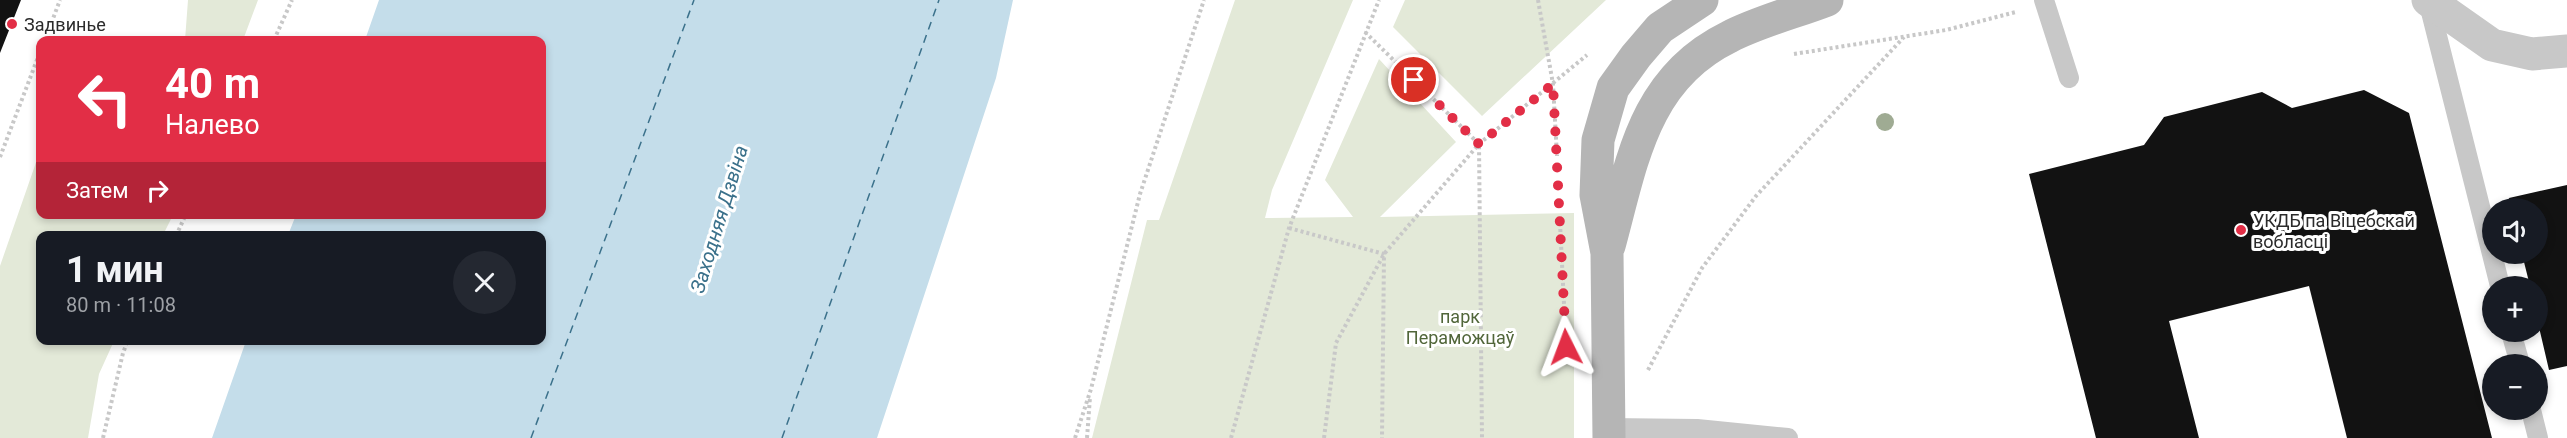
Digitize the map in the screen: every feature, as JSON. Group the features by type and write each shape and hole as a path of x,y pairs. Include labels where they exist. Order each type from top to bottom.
{"street":[{"path":"1608,433 1607,253 1596,195 1598,140 1613,88 1636,56 1660,28 1702,0"},
{"path":"1607,253 1635,147 1657,101 1694,58 1730,36 1827,0"},
{"path":"2428,0 2492,45 2532,54 2567,51"}],"lane":[{"path":"2044,0 2069,78"},
{"path":"2428,0 2497,276"},
{"path":"2534,420 2538,438"},
{"path":"1608,433 1649,429 1697,429 1788,438"}],"path":[{"path":"46,36 60,0"},
{"path":"276,36 292,0"},
{"path":"1075,438 1090,390 1140,194 1204,0"},
{"path":"1230,438 1289,228 1378,0"},
{"path":"1538,0 1553,84 1557,165"},
{"path":"1783,56 1946,30 2021,11"},
{"path":"1365,32 1479,144 1482,438"},
{"path":"1648,370 1702,268 1756,196 1904,37"},
{"path":"0,158 36,63"},
{"path":"1324,438 1336,343 1384,254 1479,144 1553,84"},
{"path":"1560,223 1568,366"},
{"path":"1289,228 1384,254"},
{"path":"1382,438 1384,254"},
{"path":"103,438 126,345"},
{"path":"1648,359 1649,429"},
{"path":"1087,438 1090,390"}],"green space":[{"path":"188,0 258,0 244,36 185,36"},
{"name":"парк Пераможцаў","path":"1235,0 1353,0 1272,190 1265,218 1353,217 1325,180 1379,59 1456,142 1380,217 1574,213 1574,438 1092,438 1147,220 1159,220"},
{"path":"1405,0 1606,0 1482,116 1393,27"},
{"path":"36,162 36,219 171,219 165,231 36,231 36,345 112,345 99,374 88,438 0,438 0,266"}],"water":[{"name":"Заходняя Дзвіна","path":"379,0 1013,0 996,78 877,438 212,438 245,345 546,345 546,231 290,231 294,219 546,219 546,36 366,36"}],"building":[{"path":"0,0 21,0 0,53"},
{"name":"УКДБ па Віцебскай вобласці","path":"2364,90 2409,113 2482,399 2482,420 2487,420 2492,438 2347,438 2309,286 2169,321 2199,438 2096,438 2029,174 2144,145 2164,117 2262,92 2292,108"},
{"path":"2567,185 2567,366 2549,370 2548,354 2545,354 2542,342 2548,342 2548,276 2528,276 2524,264 2548,264 2548,198 2509,198"}],"ferry route":[{"path":"531,438 694,0"},
{"path":"782,438 939,0"}],"place":[{"name":"Задвинье","path":"12,24"},
{"name":"УКДБ па Віцебскай вобласці","path":"2241,230"}],"route":[{"path":"1414,80 1479,144 1553,84 1566,347"}]}
